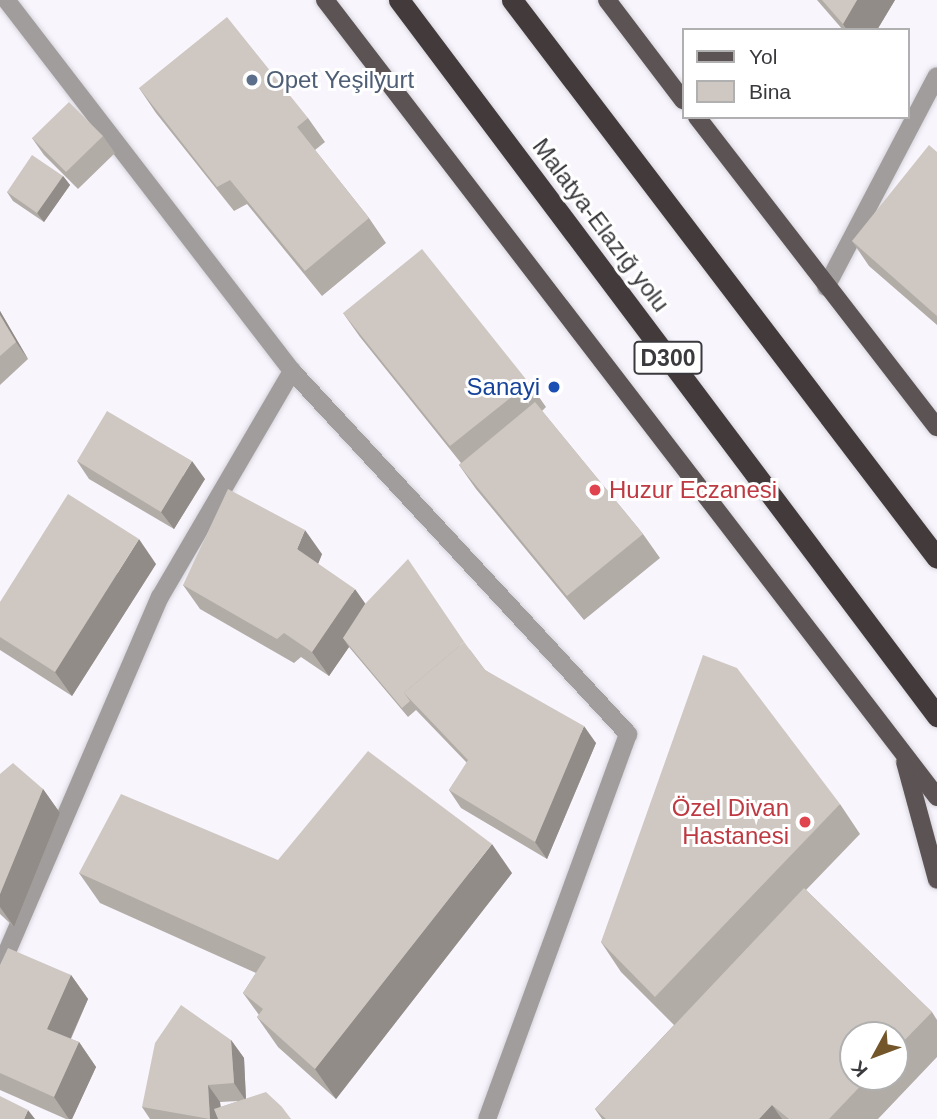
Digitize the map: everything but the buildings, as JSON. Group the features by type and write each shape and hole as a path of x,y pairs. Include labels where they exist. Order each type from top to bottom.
{"highway":[{"name":"Malatya-Elazığ yolu","path":"399,0 937,716"},
{"path":"512,0 937,558"}],"main road":[{"path":"325,0 937,797"},
{"path":"607,0 682,99"},
{"path":"699,119 937,427"},
{"path":"902,752 937,880"}],"street":[{"path":"6,5 292,371 628,734 487,1119"},
{"path":"826,287 937,76"},
{"path":"0,968 160,597 292,371"}],"place":[{"name":"Opet Yeşilyurt","path":"252,80"},
{"name":"Sanayi","path":"554,387"},
{"name":"Huzur Eczanesi","path":"595,490"},
{"name":"Özel Divan Hastanesi","path":"805,822"}]}
